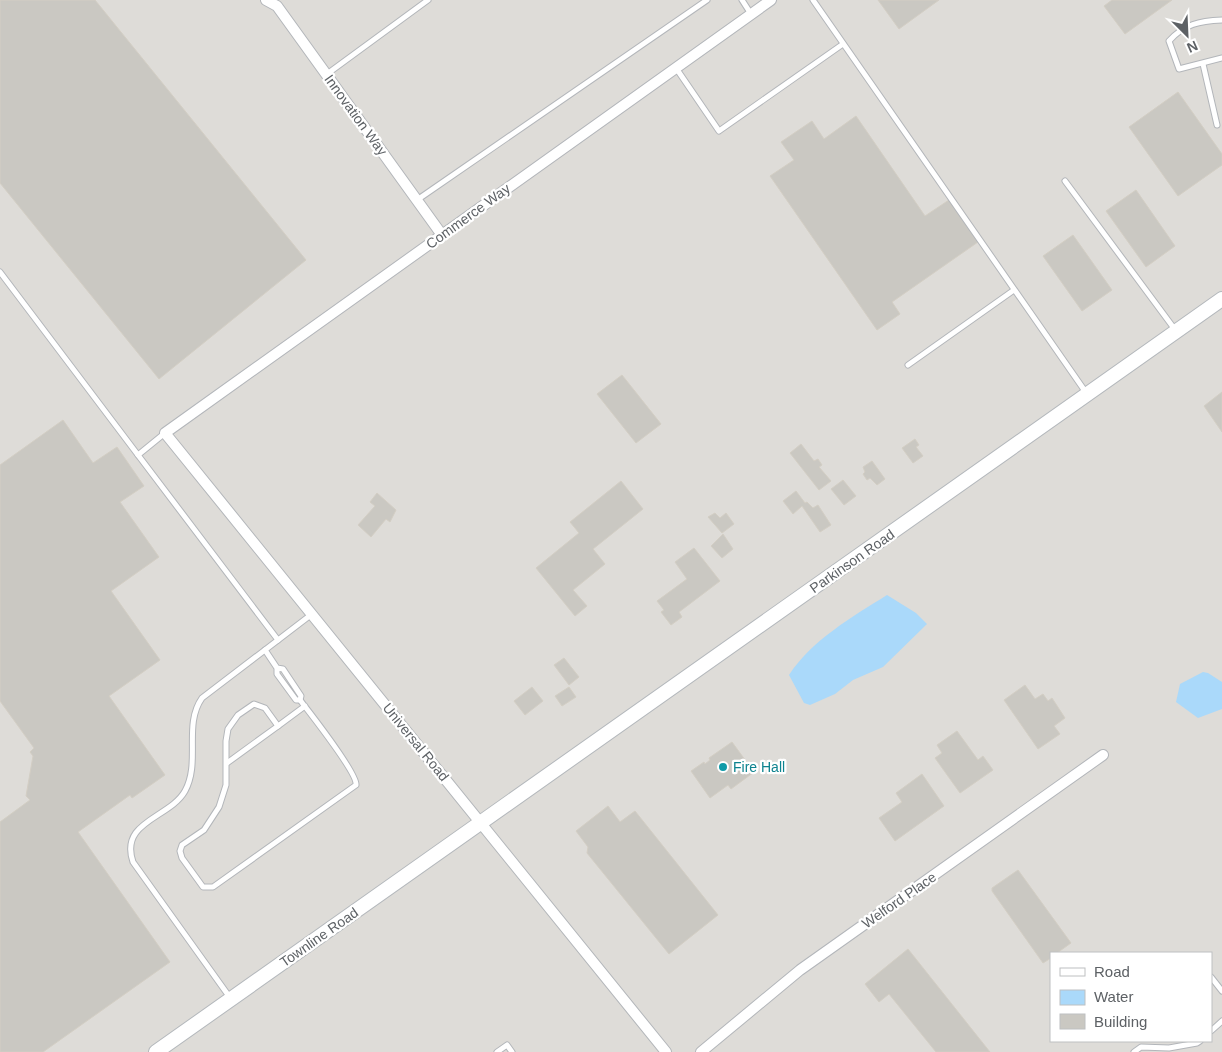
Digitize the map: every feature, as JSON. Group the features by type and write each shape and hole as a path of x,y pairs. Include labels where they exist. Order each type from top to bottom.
{"main road":[{"name":"Parkinson Road","path":"482,823 1222,300"},
{"name":"Townline Road","path":"156,1052 482,823"}],"street":[{"name":"Innovation Way","path":"266,0 277,6 442,235"},
{"name":"Commerce Way","path":"165,433 771,0"},
{"name":"Universal Road","path":"165,433 666,1052"},
{"name":"Welford Place","path":"701,1052 800,970 1103,755"}],"lane":[{"path":"327,74 428,0"},
{"path":"417,200 707,0"},
{"path":"742,0 752,14"},
{"path":"813,0 1088,394"},
{"path":"1222,20 1201,22 1179,29 1169,41 1179,69 1222,58"},
{"path":"676,68 719,131 843,44"},
{"path":"1203,64 1217,125"},
{"path":"1065,181 1176,332"},
{"path":"0,272 138,455 170,494 278,640"},
{"path":"908,365 1014,290"},
{"path":"138,455 165,433"},
{"path":"231,999 133,862 130,843 137,832 152,817 175,803 184,792 192,767 194,723 197,706 202,698 312,614"},
{"path":"265,650 278,668 277,674 296,700 300,700 305,706 356,778 356,785 214,887 203,887 182,858 180,851 182,846 204,830 219,807 226,785 226,741 228,729 238,715 254,704 259,704 265,708 278,726"},
{"path":"227,763 305,706"},
{"path":"1212,978 1222,991"},
{"path":"1212,1030 1222,1021"},
{"path":"1138,1042 1141,1047"},
{"path":"1134,1052 1141,1047 1169,1048 1198,1042"},
{"path":"497,1052 507,1045 512,1052"}],"shaded area":[{"path":"0,0 1222,0 1222,1052 0,1052"}],"water":[{"path":"887,595 916,613 927,624 883,667 853,680 835,694 810,705 804,703 789,675 798,662 834,630"},
{"path":"1203,672 1222,682 1222,709 1198,718 1176,702 1180,684"}],"building":[{"path":"0,0 95,0 306,260 159,379 0,183"},
{"path":"878,0 939,0 899,29"},
{"path":"1112,0 1172,0 1125,34 1104,6"},
{"path":"1178,92 1222,154 1222,165 1178,196 1129,127"},
{"path":"856,116 925,216 949,200 978,242 892,302 900,314 877,330 770,176 794,160 781,142 812,121 824,139"},
{"path":"1136,190 1175,246 1146,267 1106,211"},
{"path":"1073,235 1112,290 1082,311 1043,256"},
{"path":"622,375 661,424 636,443 597,394"},
{"path":"1222,392 1222,432 1204,406"},
{"path":"63,420 93,463 117,447 144,486 120,502 159,557 111,591 160,660 109,696 165,775 132,798 130,795 78,832 170,962 43,1052 0,1052 0,822 30,800 26,796 33,756 30,752 34,748 0,701 0,465"},
{"path":"915,439 919,445 916,447 923,456 913,463 902,448"},
{"path":"801,444 814,461 818,459 822,465 819,467 831,481 819,490 790,453"},
{"path":"872,461 885,479 877,485 870,478 867,480 863,474 865,472 863,467"},
{"path":"843,480 856,496 844,505 831,489"},
{"path":"621,481 643,509 593,549 605,564 573,590 587,606 575,616 536,568 579,533 570,522"},
{"path":"796,491 805,503 807,502 813,508 818,505 831,525 820,532 802,506 793,514 783,501"},
{"path":"377,493 396,510 390,522 386,519 371,537 358,525 375,506 370,502"},
{"path":"715,513 720,518 726,513 734,524 722,533 708,517"},
{"path":"723,534 733,549 722,558 711,546"},
{"path":"694,548 720,581 679,612 682,617 671,625 661,612 664,610 657,601 687,579 675,562"},
{"path":"564,658 579,677 569,685 554,665"},
{"path":"1025,685 1035,699 1043,694 1048,701 1052,698 1065,718 1054,726 1060,734 1038,749 1004,700"},
{"path":"532,687 543,701 525,715 514,701"},
{"path":"569,687 576,697 562,706 555,696"},
{"path":"957,731 978,760 983,756 993,770 960,793 935,758 942,753 937,745"},
{"name":"Fire Hall","path":"732,742 754,772 731,789 728,785 710,798 691,771 704,762 705,764 710,760 709,758"},
{"path":"922,774 944,806 895,841 879,818 902,802 896,793"},
{"path":"608,806 620,822 635,811 718,915 669,954 587,853 588,847 576,831"},
{"path":"1018,870 1071,943 1058,952 1050,952 1050,959 1043,963 992,891 992,888"},
{"path":"908,949 990,1052 936,1052 889,994 879,1002 865,984"}],"place":[{"name":"Fire Hall","path":"723,767"}]}
